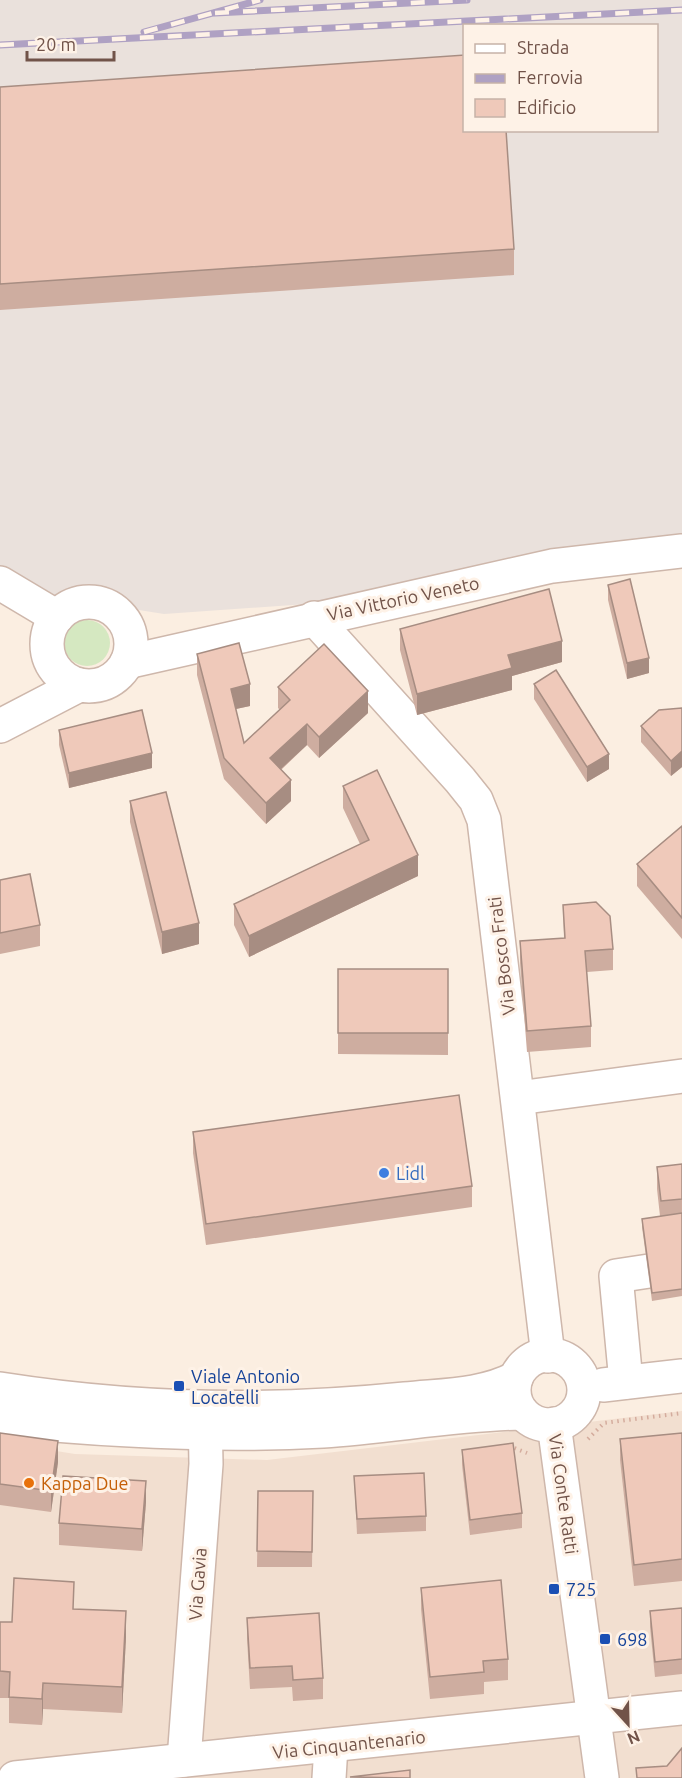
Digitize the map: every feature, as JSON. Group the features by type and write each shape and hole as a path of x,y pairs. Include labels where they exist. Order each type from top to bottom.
{"street":[{"name":"Via Vittorio Veneto","path":"127,662 552,566 682,551"},
{"path":"0,583 57,617"},
{"path":"94,602 107,606 127,624 131,636 131,650 127,662 119,674 107,682 93,686 79,685 66,679 49,657 47,643 50,629 57,617 68,608 80,603 94,602"},
{"name":"Via Bosco Frati","path":"314,618 470,792 480,810 486,830 548,1356"},
{"path":"0,726 79,685"},
{"path":"518,1098 682,1076"},
{"path":"626,1382 616,1276 682,1266"},
{"path":"0,1389 205,1421 324,1431 486,1413 522,1413 540,1424 554,1424 572,1416 578,1408 584,1387 574,1366 564,1359 548,1356 530,1360 516,1378 514,1391 522,1413"},
{"path":"584,1387 682,1377"},
{"path":"0,1420 122,1431 205,1421 258,1409 356,1404 484,1391 516,1378"},
{"name":"Via Gavia","path":"184,1760 206,1464 205,1421"},
{"name":"Via Conte Ratti","path":"554,1424 602,1778"},
{"name":"Via Cinquantenario","path":"15,1778 682,1708"},
{"path":"329,1778 331,1746"}],"shaded area":[{"path":"0,0 682,0 682,539 644,542 307,604 164,614 45,595 0,573"},
{"path":"682,1411 682,1778 0,1778 0,1442 75,1454 267,1460"}],"green space":[{"path":"87,620 103,627 110,643 103,659 87,666 71,659 64,643 71,627"}],"building":[{"path":"463,55 463,132 506,132 514,249 0,284 0,87"},
{"path":"630,579 649,658 627,663 608,585"},
{"path":"549,589 562,641 508,655 512,668 417,694 400,629"},
{"path":"239,643 250,684 231,689 244,743 290,700 278,687 324,644 368,691 319,737 307,724 270,758 291,780 266,803 224,758 197,654"},
{"path":"556,670 609,754 587,767 534,684"},
{"path":"682,708 682,751 671,761 641,726 659,710"},
{"path":"142,710 152,753 69,773 59,730"},
{"path":"377,770 418,855 249,936 234,904 369,840 343,786"},
{"path":"166,792 199,923 162,932 130,801"},
{"path":"682,826 682,918 637,864"},
{"path":"30,874 40,925 0,933 0,880"},
{"path":"596,902 610,916 613,949 585,951 591,1026 527,1031 520,941 565,938 563,905"},
{"path":"338,969 448,969 448,1033 338,1033"},
{"path":"459,1095 472,1186 206,1224 193,1132"},
{"path":"682,1164 682,1199 661,1201 657,1167"},
{"path":"682,1213 682,1289 652,1293 642,1219"},
{"path":"0,1433 58,1441 51,1491 0,1484"},
{"path":"682,1433 682,1559 634,1565 620,1439"},
{"path":"513,1443 522,1513 470,1520 462,1450"},
{"path":"424,1473 426,1516 357,1519 354,1476"},
{"path":"63,1476 146,1481 142,1529 59,1523"},
{"path":"258,1491 313,1491 312,1552 257,1551"},
{"path":"14,1578 74,1582 73,1609 126,1611 122,1687 43,1683 42,1699 9,1697 10,1672 0,1671 0,1622 12,1622"},
{"path":"501,1580 508,1659 483,1661 484,1672 430,1677 421,1588"},
{"path":"682,1608 682,1659 655,1662 650,1611"},
{"path":"319,1613 323,1678 293,1680 292,1666 250,1668 247,1618"},
{"path":"682,1748 682,1778 637,1778 636,1768 667,1766"},
{"path":"410,1770 410,1778 350,1777"}],"railway":[{"path":"144,32 260,0"},
{"path":"215,13 467,0"},
{"path":"0,45 682,10"}],"place":[{"name":"Lidl","path":"384,1173"},
{"name":"Viale Antonio Locatelli","path":"179,1386"},
{"name":"Kappa Due","path":"29,1483"},
{"name":"725","path":"554,1589"},
{"name":"698","path":"605,1639"}]}
